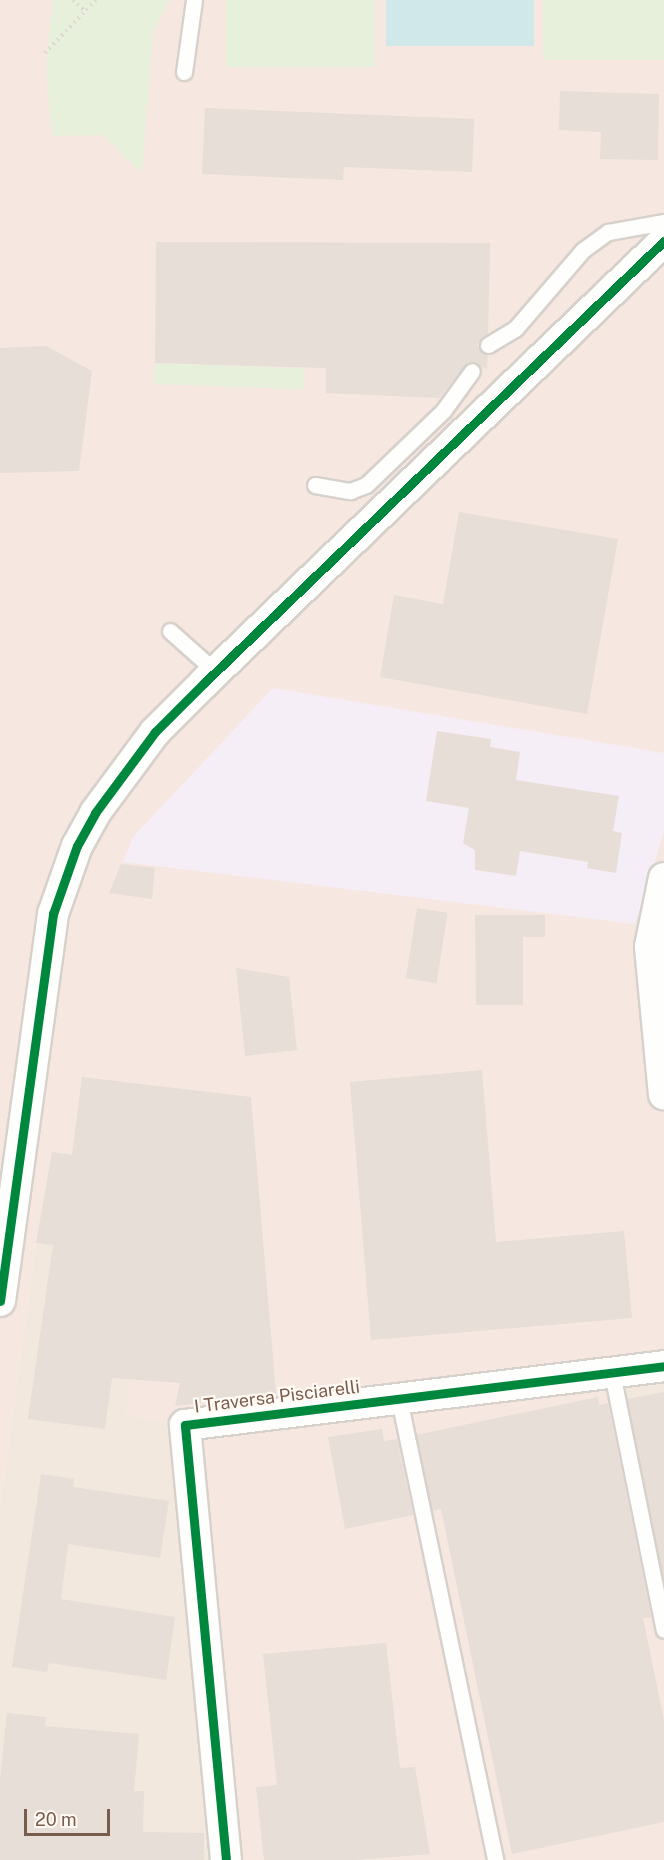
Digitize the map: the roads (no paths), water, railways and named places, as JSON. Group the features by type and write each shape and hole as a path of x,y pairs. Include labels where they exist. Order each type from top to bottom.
{"street":[{"path":"0,1301 41,985 64,880 77,846 119,777 216,672 664,241"},
{"path":"664,878 652,996 664,1094"},
{"name":"I Traversa Pisciarelli","path":"226,1860 185,1425 664,1366"}],"lane":[{"path":"184,72 194,0"},
{"path":"488,345 515,329 583,250 608,232 664,222"},
{"path":"315,485 350,490 366,485 443,411 472,371"},
{"path":"170,631 216,672"},
{"path":"612,1372 664,1630"},
{"path":"399,1399 495,1860"}],"water":[{"path":"386,0 534,0 534,46 386,46"}]}
